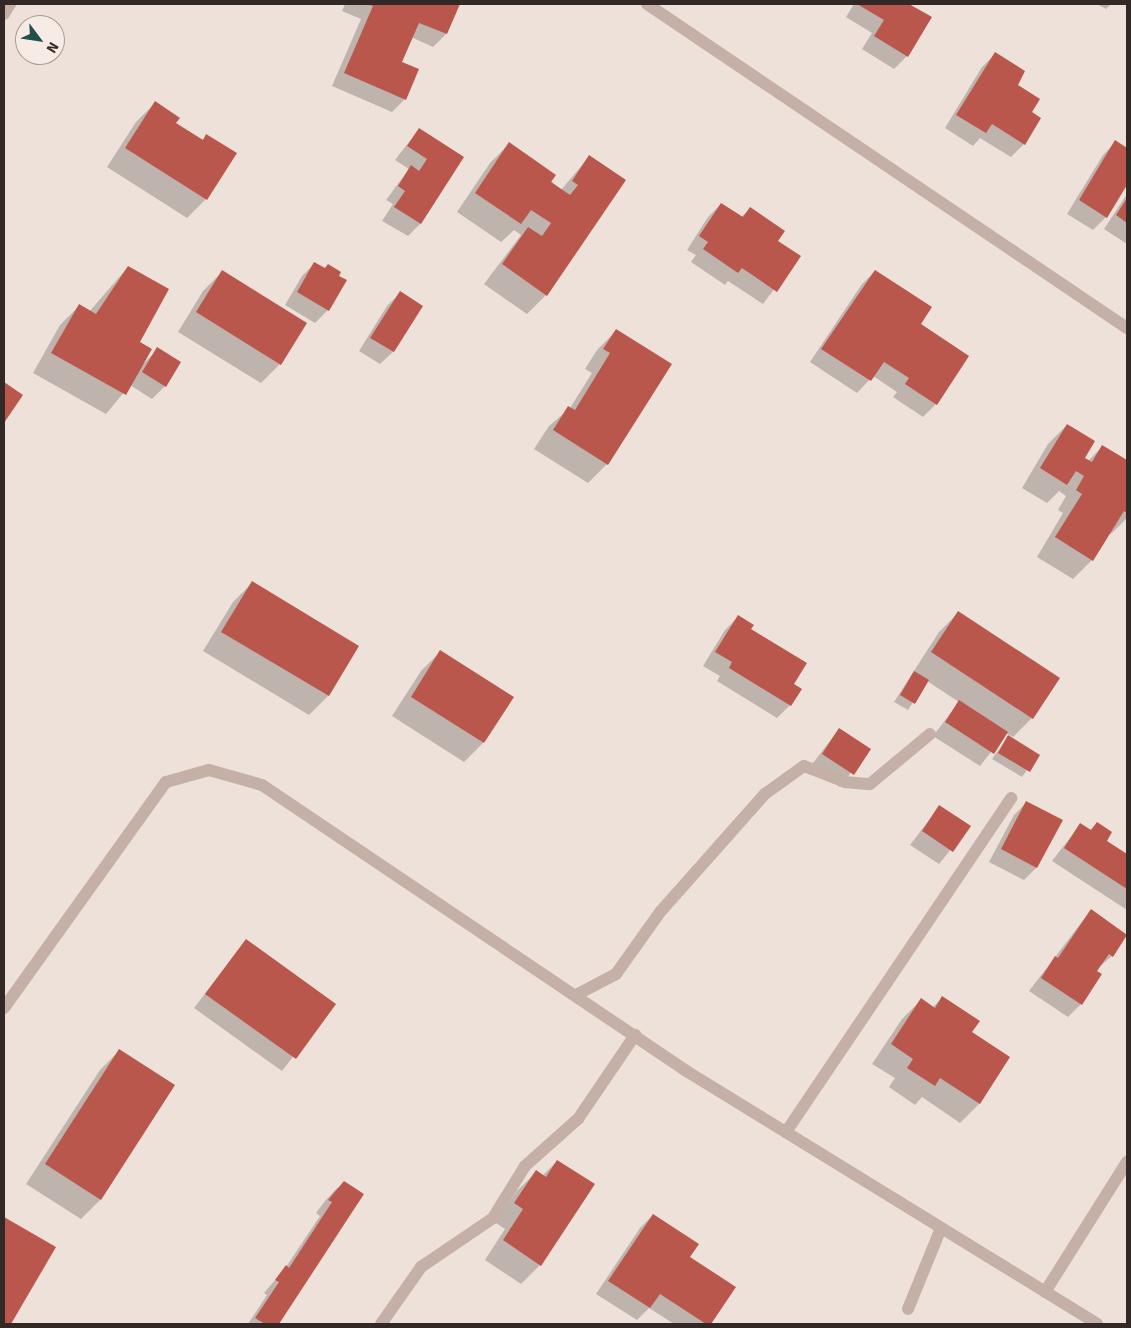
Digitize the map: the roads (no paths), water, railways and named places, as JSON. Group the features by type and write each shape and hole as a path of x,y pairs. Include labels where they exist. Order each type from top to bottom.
{"street":[{"path":"4,14 10,4"},
{"path":"647,4 1127,328"},
{"path":"576,995 616,974 661,910 765,794 804,766 845,782 870,784 930,734"},
{"path":"4,1008 166,782 209,770 262,785 635,1035 1090,1322"},
{"path":"786,1132 1011,798"},
{"path":"381,1324 421,1267 493,1218 524,1166 578,1119 635,1035"},
{"path":"1045,1292 1127,1162"},
{"path":"908,1309 941,1228"}]}
